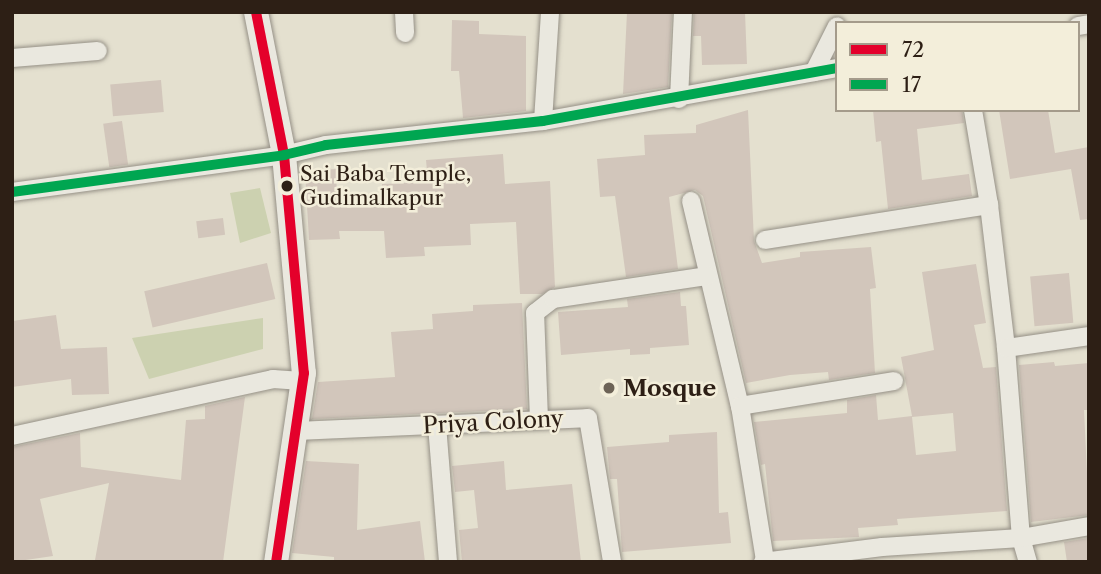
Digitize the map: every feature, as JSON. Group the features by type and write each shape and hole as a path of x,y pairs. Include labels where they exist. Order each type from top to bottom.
{"street":[{"path":"256,12 284,155 302,381 276,562"},
{"path":"404,12 405,33"},
{"path":"543,121 550,12"},
{"path":"679,99 683,12"},
{"path":"814,72 835,28"},
{"path":"12,58 98,51"},
{"path":"12,192 284,155 326,145 543,121 679,99 835,68"},
{"path":"973,112 989,205 1006,348 1021,538 1028,562"},
{"path":"691,201 740,406 764,562 882,554 1021,538 1089,526"},
{"path":"765,240 989,205"},
{"path":"539,420 535,313 553,299 707,276"},
{"path":"1006,348 1089,336"},
{"path":"12,436 273,379 302,381"},
{"path":"740,406 894,381"},
{"name":"Priya Colony","path":"294,431 588,418 612,562"},
{"path":"437,425 448,562"}],"green space":[{"path":"260,188 271,233 240,243 230,193"},
{"path":"263,318 263,349 149,379 132,338"}],"building":[{"path":"627,12 672,12 668,87 623,94"},
{"path":"694,12 745,12 747,64 702,65 701,36 693,36"},
{"path":"452,20 479,21 479,34 526,36 526,111 463,118 459,71 451,71"},
{"path":"161,80 164,112 113,116 110,84"},
{"path":"748,110 754,241 762,263 800,257 800,252 871,247 876,288 870,289 875,373 829,380 828,372 746,383 703,196 695,190 669,197 678,269 626,277 615,196 600,197 597,159 645,155 644,135 696,133 696,125"},
{"path":"873,112 962,112 964,123 917,129 922,180 969,174 972,196 888,209 881,141 876,142"},
{"path":"999,112 1048,112 1055,153 1089,147 1089,219 1080,220 1071,169 1010,179"},
{"path":"122,121 128,165 109,167 103,124"},
{"path":"503,154 505,184 550,181 555,287 542,294 520,294 516,222 470,224 471,245 424,247 425,256 386,258 384,231 339,231 340,239 309,240 305,171 336,169 337,195 383,194 382,184 428,182 426,160"},
{"path":"223,218 225,235 198,238 196,221"},
{"name":"Sai Baba Temple, Gudimalkapur","path":"267,263 275,299 153,327 144,291"},
{"path":"976,264 986,323 974,325 983,368 996,367 1007,511 897,519 898,525 858,528 859,537 773,541 765,464 761,465 754,422 847,413 847,400 876,395 878,420 912,416 901,357 934,350 922,272","holes":["953,413 956,451 916,455 912,417"]},
{"path":"1069,273 1073,323 1035,326 1030,276"},
{"path":"680,292 681,306 686,306 689,345 650,348 650,354 630,355 630,349 561,355 558,312 628,307 627,299"},
{"path":"522,303 527,409 312,419 318,382 395,377 391,332 433,329 432,314 473,311 473,305"},
{"path":"56,315 61,349 107,347 109,394 72,395 71,379 12,387 12,321"},
{"path":"1054,362 1055,366 1089,363 1089,410 1084,410 1089,515 1031,522 1019,365"},
{"path":"245,397 223,562 95,560 109,483 40,499 53,556 12,562 12,447 80,433 81,467 181,480 186,420 205,419 205,406"},
{"path":"717,432 719,513 728,512 731,543 622,552 617,479 610,479 607,447 669,442 669,435"},
{"path":"306,461 359,464 357,530 420,521 425,562 334,562 334,557 292,553"},
{"path":"504,461 506,490 572,484 581,562 462,562 459,530 478,528 474,490 455,492 452,466"},
{"path":"1089,538 1089,562 1067,562 1064,542"}],"transit line":[{"name":"72","path":"256,12 284,155 304,373 276,562"},
{"name":"17","path":"12,192 284,155 326,145 543,121 835,68"}],"place":[{"name":"Sai Baba Temple, Gudimalkapur","path":"287,186"},
{"name":"Mosque","path":"609,388"}]}
